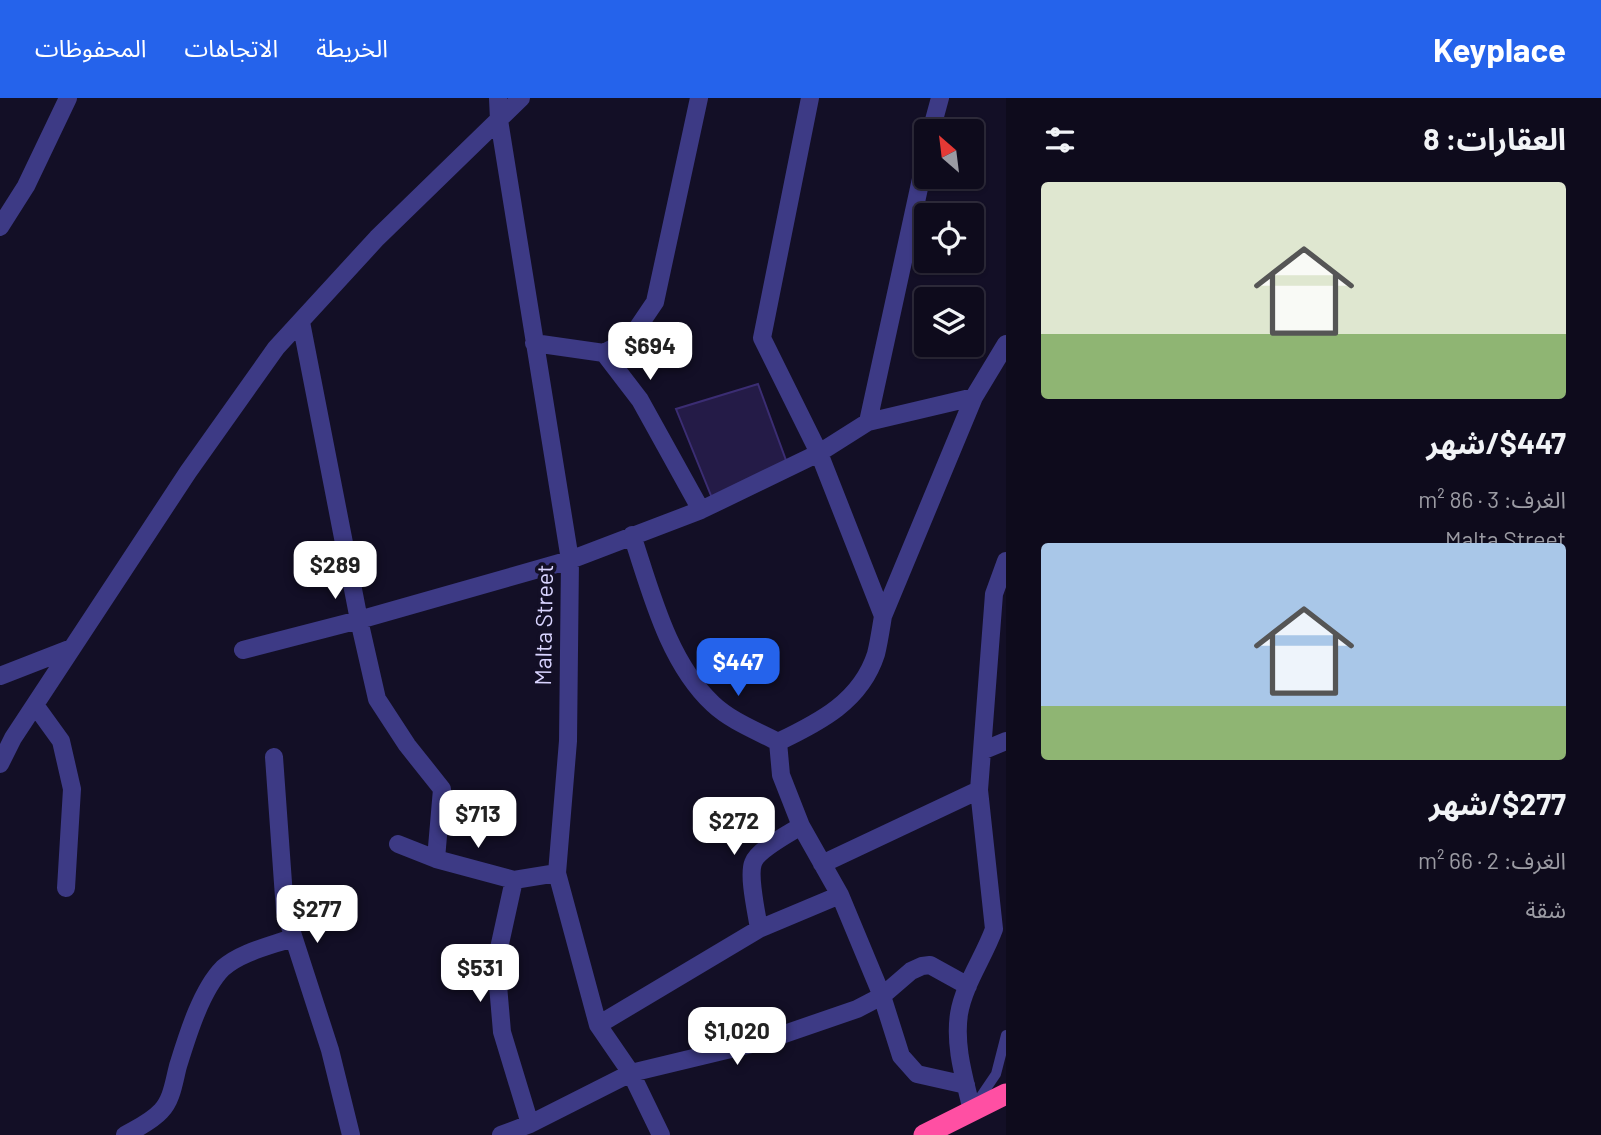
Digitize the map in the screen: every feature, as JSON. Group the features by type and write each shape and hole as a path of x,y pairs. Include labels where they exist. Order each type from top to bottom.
{"highway":[{"path":"924,1135 1006,1094"}],"street":[{"path":"0,227 26,186 68,98"},
{"name":"Malta Street","path":"498,98 499,120 570,560 568,741 557,873 598,1026 631,1073 661,1135"},
{"path":"0,764 13,738 188,472 276,348 377,238 520,98"},
{"path":"534,343 604,353 630,339 655,302 699,98"},
{"path":"810,98 762,338 819,453 883,616"},
{"path":"934,119 940,98"},
{"path":"868,422 919,189"},
{"path":"301,322 377,699 407,745 442,789 436,859"},
{"path":"778,743 822,721 854,694 876,655 883,616 974,397 1006,344"},
{"path":"604,353 640,400 701,510"},
{"path":"243,650 570,560 701,510 819,453 868,422 974,397"},
{"path":"632,535 666,635 698,688 715,706 738,722 778,743"},
{"path":"972,1111 958,1048 959,1014 968,986 994,929 979,790 994,594 1006,561"},
{"path":"0,676 72,648"},
{"path":"35,705 61,741 72,789 66,888"},
{"path":"982,751 1006,741"},
{"path":"778,743 780,775 801,826 840,895 882,996 901,1056 917,1074 966,1085"},
{"path":"274,757 285,911 330,1050 351,1135"},
{"path":"822,864 979,790"},
{"path":"759,929 753,862 760,853 801,826"},
{"path":"398,844 436,859 514,880 557,873"},
{"path":"514,880 496,962 502,1032 530,1124"},
{"path":"598,1026 759,929 840,895"},
{"path":"125,1135 163,1110 170,1097 186,1039 211,985 224,968 242,956 292,937"},
{"path":"501,1135 530,1124 631,1073 764,1041 857,1009 882,996 911,971 922,966 930,965 968,986"}],"lane":[{"path":"972,1111 996,1074 1006,1035"}],"building":[{"path":"758,384 787,463 712,498 676,409"}]}
